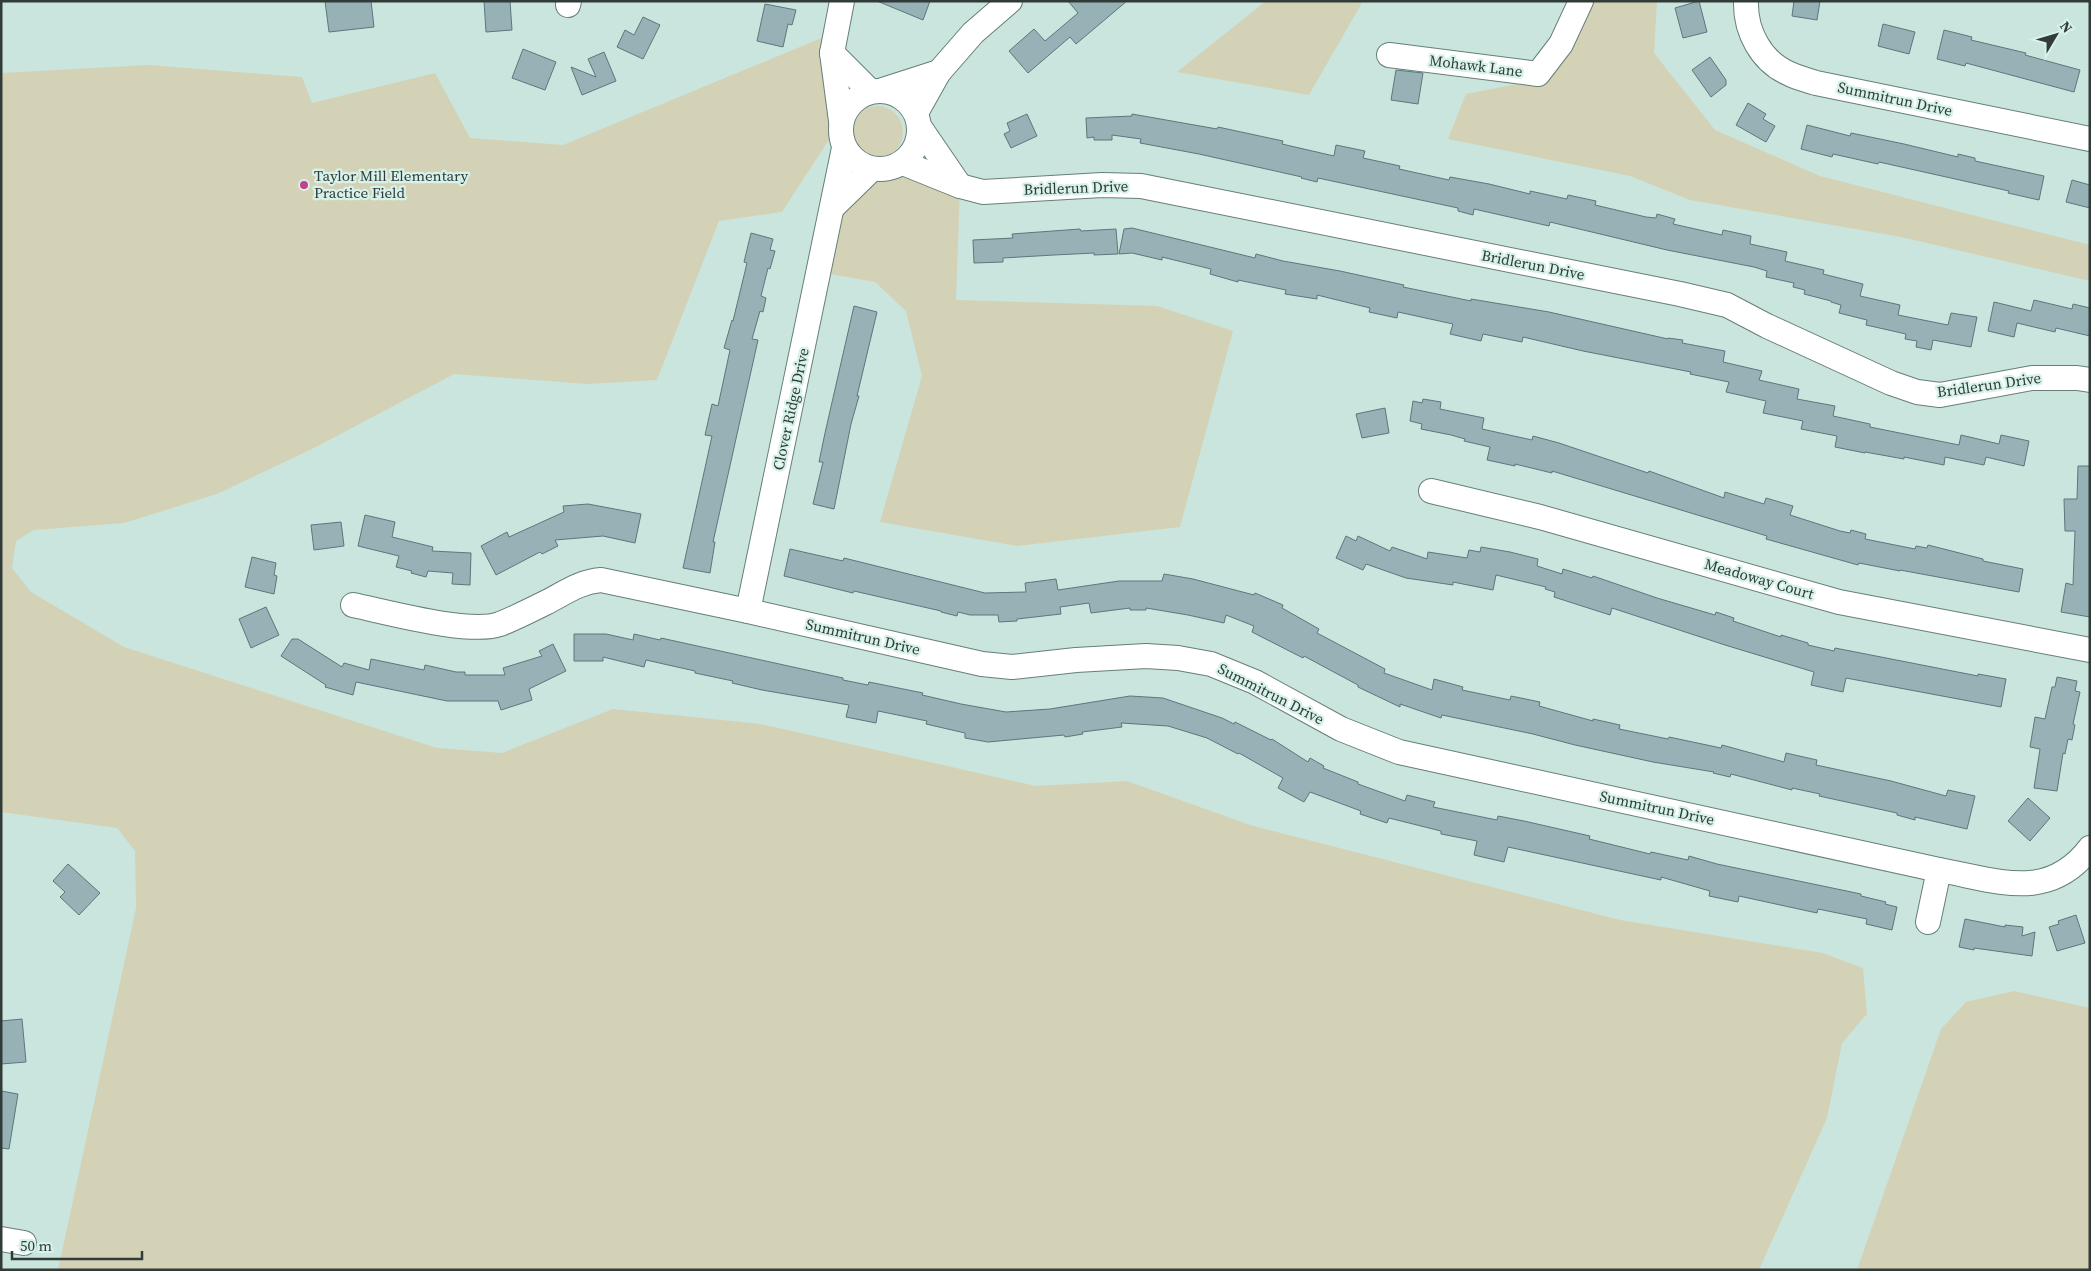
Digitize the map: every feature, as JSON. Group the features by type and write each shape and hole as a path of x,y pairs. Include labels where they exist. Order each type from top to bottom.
{"street":[{"name":"Clover Ridge Drive","path":"748,611 844,148 840,135 841,121 832,53 842,1"},
{"path":"844,148 859,164 872,169 885,169 903,163 912,153 918,140 918,120 939,72 973,33 1010,1"},
{"name":"Mohawk Lane","path":"1389,55 1538,74 1561,44 1581,1"},
{"name":"Summitrun Drive","path":"1746,1 1747,22 1763,55 1788,74 1816,83 2090,139"},
{"path":"832,53 877,91 897,94 908,102 960,186"},
{"path":"841,121 846,108 856,98 939,72"},
{"name":"Bridlerun Drive","path":"903,163 960,186 983,192 1102,185 1141,186 1680,294 1727,305 1767,326 1891,383 1917,392 1940,395 2032,378 2078,378 2090,380"},
{"path":"833,206 872,169"},
{"name":"Meadoway Court","path":"1432,491 1540,517 1840,602 2090,650"},
{"name":"Summitrun Drive","path":"353,605 458,626 479,628 498,624 546,602 570,588 587,582 601,580 982,664 1012,667 1076,660 1146,656 1178,658 1211,664 1255,682 1341,729 1398,752 1939,870 2022,885 2038,884 2060,875 2077,864 2090,848"},
{"path":"1928,922 1939,870"},
{"path":"1,1239 24,1243"}],"green space":[{"path":"1266,1 1363,1 1309,95 1177,72"},
{"path":"1587,1 1657,1 1654,53 1715,130 1820,176 2090,245 2090,281 1901,237 1690,200 1630,176 1448,139 1466,94 1547,78"},
{"path":"836,32 841,121 782,212 719,221 657,380 587,384 454,374 314,448 217,494 124,523 34,530 16,541 12,568 31,592 124,647 437,748 502,753 613,709 761,724 1036,786 1127,781 1250,825 1620,920 1823,953 1863,968 1867,1014 1842,1043 1827,1118 1759,1270 58,1270 136,908 135,851 117,828 1,812 1,73 149,65 302,77 312,103 435,73 470,138 563,145"},
{"path":"872,106 882,106 891,110 899,118 903,132 899,146 891,154 882,158 872,158 863,154 855,146 851,137 851,127 855,118 863,110"},
{"path":"903,163 960,186 956,300 1157,306 1233,331 1180,527 1017,546 880,522 922,376 906,311 875,282 819,272 833,207 872,169 885,169"},
{"path":"2014,991 2090,1008 2090,1270 1857,1270 1941,1029 1966,1002"}],"building":[{"path":"325,1 371,1 374,27 329,32"},
{"path":"484,1 510,1 512,30 486,32"},
{"path":"877,1 930,1 923,20"},
{"path":"1068,1 1127,1 1076,44 1070,37 1028,73 1009,51 1034,29 1045,41 1078,13"},
{"path":"1699,1 1707,32 1683,38 1675,8"},
{"path":"1794,1 1820,1 1817,20 1792,16"},
{"path":"765,4 796,10 792,25 788,24 783,47 757,41"},
{"path":"643,17 660,25 643,59 617,47 625,30 634,35"},
{"path":"1883,24 1915,32 1909,54 1878,46"},
{"path":"1944,30 1972,37 1971,40 2026,53 2025,55 2080,70 2074,92 1966,63 1965,66 1937,59"},
{"path":"523,49 556,62 545,90 512,78"},
{"path":"604,52 616,81 582,95 571,67 596,77 588,59"},
{"path":"1710,57 1726,80 1726,85 1711,97 1692,70"},
{"path":"1396,70 1423,73 1418,104 1391,100"},
{"path":"1748,103 1766,114 1763,119 1775,126 1766,142 1736,125"},
{"path":"1027,114 1037,136 1011,148 1004,134 1010,131 1007,123"},
{"path":"1132,114 1217,129 1218,127 1283,141 1282,144 1334,156 1336,145 1365,151 1363,158 1400,166 1399,169 1449,180 1450,177 1530,194 1530,191 1567,199 1568,195 1596,201 1595,205 1646,217 1656,218 1657,214 1675,219 1673,224 1722,235 1723,230 1751,236 1750,244 1787,252 1785,261 1824,270 1823,274 1863,284 1860,296 1900,305 1898,315 1948,325 1951,313 1977,317 1971,347 1933,340 1931,350 1916,347 1917,341 1905,339 1906,334 1866,325 1867,320 1839,313 1841,305 1804,294 1805,290 1793,287 1794,283 1766,277 1767,271 1754,267 1667,250 1550,222 1549,226 1474,209 1473,215 1458,211 1458,208 1318,178 1317,182 1199,154 1140,143 1141,139 1112,135 1112,140 1094,140 1094,137 1087,138 1086,118 1132,116"},
{"path":"1807,125 1850,136 1851,133 1958,157 1958,154 1975,158 1975,161 2044,176 2039,200 2008,193 2009,191 1879,162 1878,164 1833,154 1832,157 1801,149"},
{"path":"2072,180 2090,185 2090,208 2066,202"},
{"path":"1132,228 1255,258 1256,254 1471,301 1471,299 1549,312 1668,339 1683,340 1682,343 1725,351 1723,362 1762,371 1759,380 1799,389 1797,399 1835,406 1833,416 1870,424 1870,427 1959,445 1961,435 1999,444 2001,435 2029,441 2024,466 1986,457 1984,465 1945,457 1944,465 1835,447 1837,436 1801,429 1803,421 1763,413 1766,401 1726,392 1729,382 1690,374 1691,372 1523,337 1522,342 1483,334 1481,341 1450,334 1453,324 1398,312 1397,318 1369,312 1370,308 1317,295 1317,299 1285,294 1286,290 1238,280 1238,282 1210,274 1211,269 1162,257 1162,260 1132,253 1119,254 1124,229"},
{"path":"1080,229 1081,231 1116,229 1118,254 1094,255 1094,253 1003,258 1003,262 974,263 973,240 1013,238 1012,234"},
{"path":"751,233 773,239 770,250 775,251 770,269 768,268 761,296 766,298 763,312 760,311 752,339 758,340 713,542 715,542 710,573 683,568 712,436 705,435 712,404 718,406 730,350 724,348 733,321 747,263 744,262"},
{"path":"2034,300 2072,309 2073,304 2090,308 2090,336 2056,328 2055,332 2017,323 2014,337 1988,331 1994,302 2031,311"},
{"path":"854,306 877,312 857,396 859,396 851,424 834,509 813,504 823,462 819,462 825,433"},
{"path":"1423,399 1441,402 1440,409 1484,418 1482,429 1532,440 1533,436 1559,443 1648,473 1649,471 1724,498 1725,492 1764,504 1766,498 1793,506 1790,515 1840,531 1850,533 1851,530 1866,534 1865,539 1915,549 1916,546 1927,548 1928,545 1983,559 1983,561 2023,569 2019,592 1859,563 1858,565 1766,539 1767,536 1552,471 1552,473 1515,464 1515,466 1487,460 1490,447 1464,441 1465,439 1451,435 1421,429 1422,424 1410,421 1413,401 1422,403"},
{"path":"1385,408 1389,433 1362,438 1356,414"},
{"path":"2078,466 2090,466 2090,617 2061,612 2066,583 2073,585 2075,531 2065,531 2064,499 2077,499"},
{"path":"588,504 641,514 635,543 603,536 555,540 558,546 542,554 540,552 496,575 481,546 507,532 509,537 564,512 563,506"},
{"path":"365,515 395,522 392,537 433,547 432,551 471,553 470,585 452,584 453,573 428,571 426,577 411,573 412,571 396,567 399,556 358,546"},
{"path":"341,522 344,546 314,550 311,525"},
{"path":"1346,536 1356,541 1358,536 1390,551 1392,547 1427,559 1428,552 1467,558 1469,550 1480,552 1481,547 1510,552 1538,559 1537,566 1562,574 1563,569 1592,578 1593,576 1715,615 1716,612 1734,618 1733,621 1781,637 1781,635 1808,643 1808,645 1834,651 1835,648 1978,676 1978,674 2006,679 2001,707 1846,678 1843,692 1811,685 1814,672 1612,608 1610,615 1554,597 1555,592 1545,589 1546,587 1496,575 1493,590 1453,582 1453,585 1406,578 1366,564 1363,570 1336,558"},
{"path":"790,549 843,561 844,558 985,593 1026,592 1025,583 1056,579 1058,590 1119,581 1162,581 1164,574 1193,579 1254,595 1255,593 1283,605 1282,608 1319,629 1317,633 1385,669 1384,673 1432,690 1434,679 1463,687 1462,690 1510,700 1511,696 1540,702 1539,706 1593,721 1593,719 1620,725 1619,729 1721,748 1722,745 1784,762 1786,753 1817,760 1816,765 1891,781 1946,796 1948,790 1975,796 1967,829 1915,817 1915,820 1897,815 1897,813 1819,796 1820,794 1792,788 1792,790 1731,774 1730,777 1714,772 1653,762 1442,715 1441,718 1400,704 1400,707 1358,687 1358,685 1304,656 1303,658 1252,632 1254,626 1226,615 1224,623 1146,608 1146,610 1130,610 1130,608 1091,613 1089,603 1060,607 1061,614 1017,619 1017,621 999,622 998,615 970,615 958,612 957,616 784,576"},
{"path":"252,557 276,563 274,575 277,576 274,594 245,587"},
{"path":"266,607 279,635 251,648 239,619"},
{"path":"574,634 606,634 633,640 634,634 660,640 661,638 843,678 843,680 868,685 869,682 923,693 922,695 961,704 1006,712 1050,709 1130,696 1163,698 1222,718 1234,724 1235,722 1272,739 1308,762 1310,758 1324,766 1323,768 1358,782 1358,784 1405,801 1407,795 1435,802 1433,807 1497,820 1498,816 1524,821 1590,836 1589,839 1650,854 1651,852 1688,860 1689,856 1717,864 1861,894 1861,896 1886,902 1885,904 1897,907 1892,930 1866,924 1867,919 1818,909 1817,913 1739,896 1738,902 1709,896 1710,891 1661,877 1661,880 1508,847 1504,862 1474,855 1477,841 1441,834 1441,831 1389,818 1387,823 1360,814 1361,811 1310,792 1304,802 1278,788 1283,778 1239,753 1207,738 1168,726 1121,723 1122,727 1082,732 1083,734 1065,737 1064,735 988,742 965,738 965,733 926,724 927,721 878,711 876,723 846,717 849,705 762,690 732,683 733,681 695,673 695,671 646,660 644,667 603,657 603,661 574,661"},
{"path":"292,639 298,639 342,667 344,663 369,670 371,659 424,670 425,665 456,672 465,672 465,675 505,675 503,668 542,656 539,651 553,644 566,671 529,689 532,700 501,710 498,701 447,701 356,682 353,695 325,687 326,685 281,656"},
{"path":"2057,677 2077,681 2075,691 2080,692 2073,724 2075,725 2072,740 2068,739 2065,754 2063,753 2057,791 2034,788 2040,749 2030,747 2035,717 2045,719 2052,687 2055,687"},
{"path":"2028,798 2050,818 2030,841 2008,821"},
{"path":"68,864 100,893 79,915 60,897 65,892 53,881"},
{"path":"2076,915 2085,943 2057,951 2049,927 2059,924 2058,921"},
{"path":"1965,919 2005,927 2005,925 2023,927 2022,936 2035,932 2032,956 1959,947"},
{"path":"22,1019 26,1062 1,1064 1,1021"},
{"path":"1,1091 18,1094 9,1149 1,1148"}],"place":[{"name":"Taylor Mill Elementary Practice Field","path":"304,185"}]}
